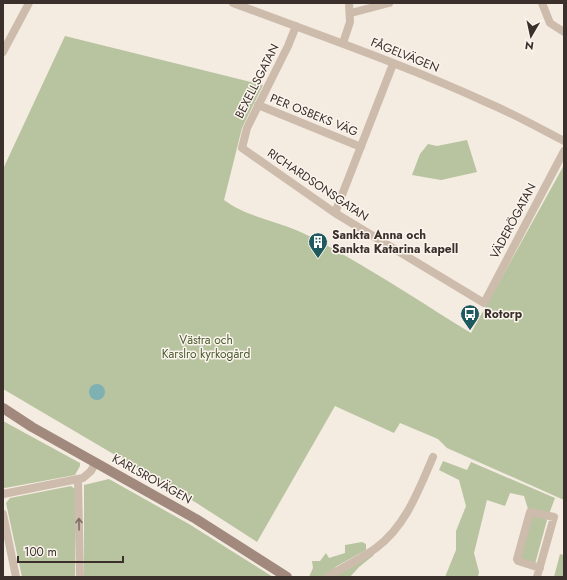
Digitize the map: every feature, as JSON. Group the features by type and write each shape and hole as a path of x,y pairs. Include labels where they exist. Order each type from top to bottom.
{"street":[{"path":"3,52 29,3"},
{"name":"FÅGELVÄGEN","path":"233,3 343,43 489,103 564,141"},
{"path":"343,43 348,30 351,13 349,3"},
{"path":"351,13 389,3"},
{"path":"542,3 550,24 564,32"},
{"name":"BEXELLSGATAN","path":"242,148 247,128 288,46 296,26"},
{"path":"336,213 393,64"},
{"name":"PER OSBEKS VÄG","path":"258,105 361,147"},
{"name":"RICHARDSONSGATAN","path":"242,148 336,213 484,303"},
{"name":"VÄDERÖGATAN","path":"484,303 564,151"},
{"name":"KARLSROVÄGEN","path":"3,408 32,427 196,519 287,577"},
{"path":"328,577 350,562 376,548 387,538 400,523 413,503 433,457"},
{"path":"3,494 78,480 89,474 96,462"},
{"path":"78,480 80,577"},
{"path":"537,577 540,568 554,517 530,512 520,545 518,561 540,568"},
{"path":"3,514 16,577"}],"green space":[{"name":"Västra och Karslro kyrkogård","path":"65,36 263,85 242,128 224,200 243,211 297,230 328,246 370,270 471,333 564,165 564,500 447,448 438,439 400,423 394,433 335,406 257,542 195,502 3,389 3,169"},
{"path":"467,140 477,172 441,180 412,175 420,154 428,144 437,146"},
{"path":"3,421 80,463 75,475 5,488 3,487"},
{"path":"443,461 467,470 471,462 555,498 549,514 528,509 524,496 510,493 505,506 487,500 474,553 479,572 478,577 445,577 456,550 456,531 466,506 459,480 439,470"},
{"path":"109,479 189,524 273,577 84,577 84,485"},
{"path":"71,486 75,489 75,577 22,577 6,503 10,498"},
{"path":"531,516 545,518 547,520 535,564 520,560"},
{"path":"362,542 366,544 366,550 337,566 324,577 309,577 313,568 312,561 320,561 326,553 329,558 345,553 345,545"},
{"path":"373,554 374,555 359,567 350,577 334,577"},
{"path":"560,554 564,555 564,577 554,577"}],"water":[{"path":"97,384 103,386 105,392 103,398 97,400 91,398 89,392 91,386"}],"place":[{"name":"Sankta Anna och Sankta Katarina kapell","path":"318,259"},
{"name":"Rotorp","path":"470,331"}]}
